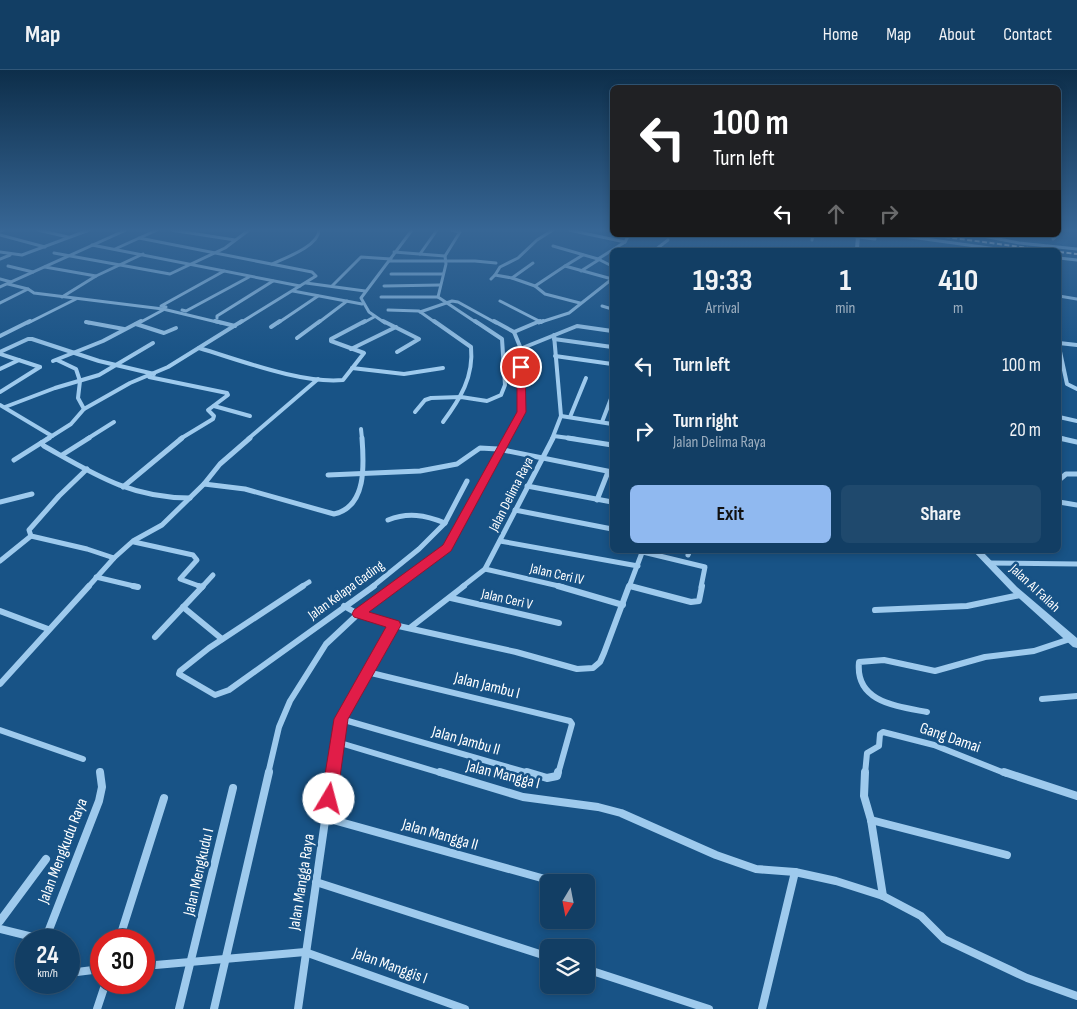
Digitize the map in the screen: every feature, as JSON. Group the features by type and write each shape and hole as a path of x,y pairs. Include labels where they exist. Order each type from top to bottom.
{"street":[{"path":"0,287 29,274"},
{"path":"84,274 96,276"},
{"path":"62,297 101,274"},
{"path":"219,274 161,306 186,311 250,276"},
{"path":"239,274 301,286"},
{"path":"14,460 71,424 84,410 130,383 154,374 238,325 315,277 316,275 311,274"},
{"path":"332,286 344,274"},
{"path":"379,274 361,298 362,304 374,317 419,339 397,352"},
{"path":"391,274 443,274 438,297"},
{"path":"512,278 518,274"},
{"path":"535,286 553,274"},
{"path":"592,274 610,278"},
{"path":"491,279 495,275 512,278 535,286 545,294 580,303"},
{"path":"0,279 28,289 34,294 163,309 238,325"},
{"path":"420,312 452,301 459,302 514,332 569,313 610,280"},
{"path":"238,325 216,317 273,281"},
{"path":"306,283 365,291"},
{"path":"384,286 440,285"},
{"path":"0,303 28,289"},
{"path":"293,291 362,304"},
{"path":"271,327 318,296"},
{"path":"1061,296 1077,300"},
{"path":"381,297 438,297 498,334 503,342 505,354 504,388 501,394 491,401 461,397 425,400 415,412"},
{"path":"0,336 76,298"},
{"path":"296,338 347,301"},
{"path":"500,301 541,322"},
{"path":"602,306 610,308"},
{"path":"84,410 78,398 80,381 74,366 55,361 124,330 163,309"},
{"path":"388,310 420,312 471,347 470,374 461,397 443,422"},
{"path":"199,348 318,379 339,381 343,380 364,353 331,341 331,339 374,317"},
{"path":"86,322 124,330"},
{"path":"136,324 164,333 176,328"},
{"path":"505,354 554,337 577,326 610,331"},
{"path":"352,349 396,327"},
{"name":"Jalan Delima Raya","path":"214,1009 224,959 284,713 318,655 356,613 447,548 522,408 521,349 514,332"},
{"path":"554,337 610,347"},
{"name":"Jalan Delima Raya","path":"411,627 485,569 554,436 561,416 554,337"},
{"path":"0,353 28,339 32,339 75,353 154,374"},
{"path":"2,406 99,375 153,343"},
{"path":"1061,343 1077,345"},
{"path":"0,353 40,368 0,392"},
{"path":"555,356 610,364"},
{"path":"1061,356 1067,384 1077,388"},
{"path":"0,370 18,360"},
{"path":"352,368 404,374 443,368"},
{"path":"123,487 182,438 215,418 208,412 228,394 148,377"},
{"path":"570,417 586,378"},
{"path":"0,684 114,558 133,542 162,525 191,498 220,464 318,379"},
{"path":"602,422 610,401"},
{"path":"2,406 52,436"},
{"path":"214,406 250,416"},
{"path":"561,416 610,424"},
{"path":"1061,417 1077,421"},
{"path":"62,455 114,422"},
{"path":"204,484 245,490 334,514 343,512 350,507 361,488 364,472 361,429"},
{"path":"554,436 610,445"},
{"path":"1061,438 1077,442"},
{"path":"41,443 123,487 148,495 191,498"},
{"path":"328,475 420,471 457,464 480,448 500,449 610,472 597,500"},
{"path":"31,536 29,530 34,523 87,469"},
{"path":"1061,478 1066,474 1077,474"},
{"name":"Jalan Kelapa Gading","path":"222,639 179,672 215,695 230,690 346,607 390,574 435,536 445,523 467,482"},
{"path":"527,486 610,502"},
{"path":"0,502 32,494"},
{"path":"1061,502 1077,506"},
{"path":"515,510 610,530"},
{"path":"388,520 401,515 413,514 426,516 445,523"},
{"path":"31,536 87,549 114,558"},
{"path":"0,561 31,536"},
{"path":"133,542 193,555 197,560 180,578 202,586"},
{"path":"500,542 638,566"},
{"path":"346,607 356,613 394,625 411,627 584,669 593,668 600,662 642,553"},
{"path":"630,586 691,602 699,601 705,567 651,553"},
{"name":"Jalan Al Fallah","path":"979,553 1020,595 1074,642"},
{"path":"988,563 1077,564"},
{"name":"Jalan Ceri IV","path":"485,569 581,591 623,605"},
{"path":"155,636 213,575"},
{"path":"96,577 138,587"},
{"path":"183,607 222,639 309,582"},
{"path":"875,610 943,608 1005,600 1020,595"},
{"name":"Jalan Ceri V","path":"450,598 558,623"},
{"path":"0,611 48,629"},
{"name":"Jalan Mangga Raya","path":"298,1009 341,719 394,625"},
{"path":"928,712 876,698 863,687 858,677 859,662 884,660 935,671 985,657 1034,651 1074,642"},
{"name":"Jalan Jambu I","path":"367,672 566,719 572,724 565,750"},
{"path":"1042,699 1077,696"},
{"name":"Jalan Jambu II","path":"341,719 551,779 557,776 565,750"},
{"path":"0,730 83,759"},
{"name":"Gang Damai","path":"871,820 864,796 865,758 867,753 877,749 880,734 883,732 934,745 1021,779 1077,796"},
{"name":"Jalan Mangga I","path":"337,742 523,797 598,807 663,830 716,855 756,869 795,872 836,881 883,896 921,916 944,939 1027,978 1077,996"},
{"name":"Jalan Mengkudu Raya","path":"49,929 99,801 102,787 100,772"},
{"name":"Jalan Mengkudu I","path":"179,1009 193,963 233,788"},
{"path":"122,929 164,798"},
{"name":"Jalan Mangga II","path":"326,818 540,877"},
{"path":"883,896 871,820 1008,855"},
{"path":"0,921 46,859"},
{"path":"762,1009 795,872"},
{"path":"316,882 540,954"},
{"path":"0,929 15,933"},
{"path":"155,965 305,952"},
{"name":"Jalan Manggis I","path":"305,952 466,1009"},
{"path":"595,972 709,1009"},
{"path":"97,1009 102,994"}],"route":[{"path":"329,799 341,719 394,625 358,614 447,548 522,412 521,367"}]}
